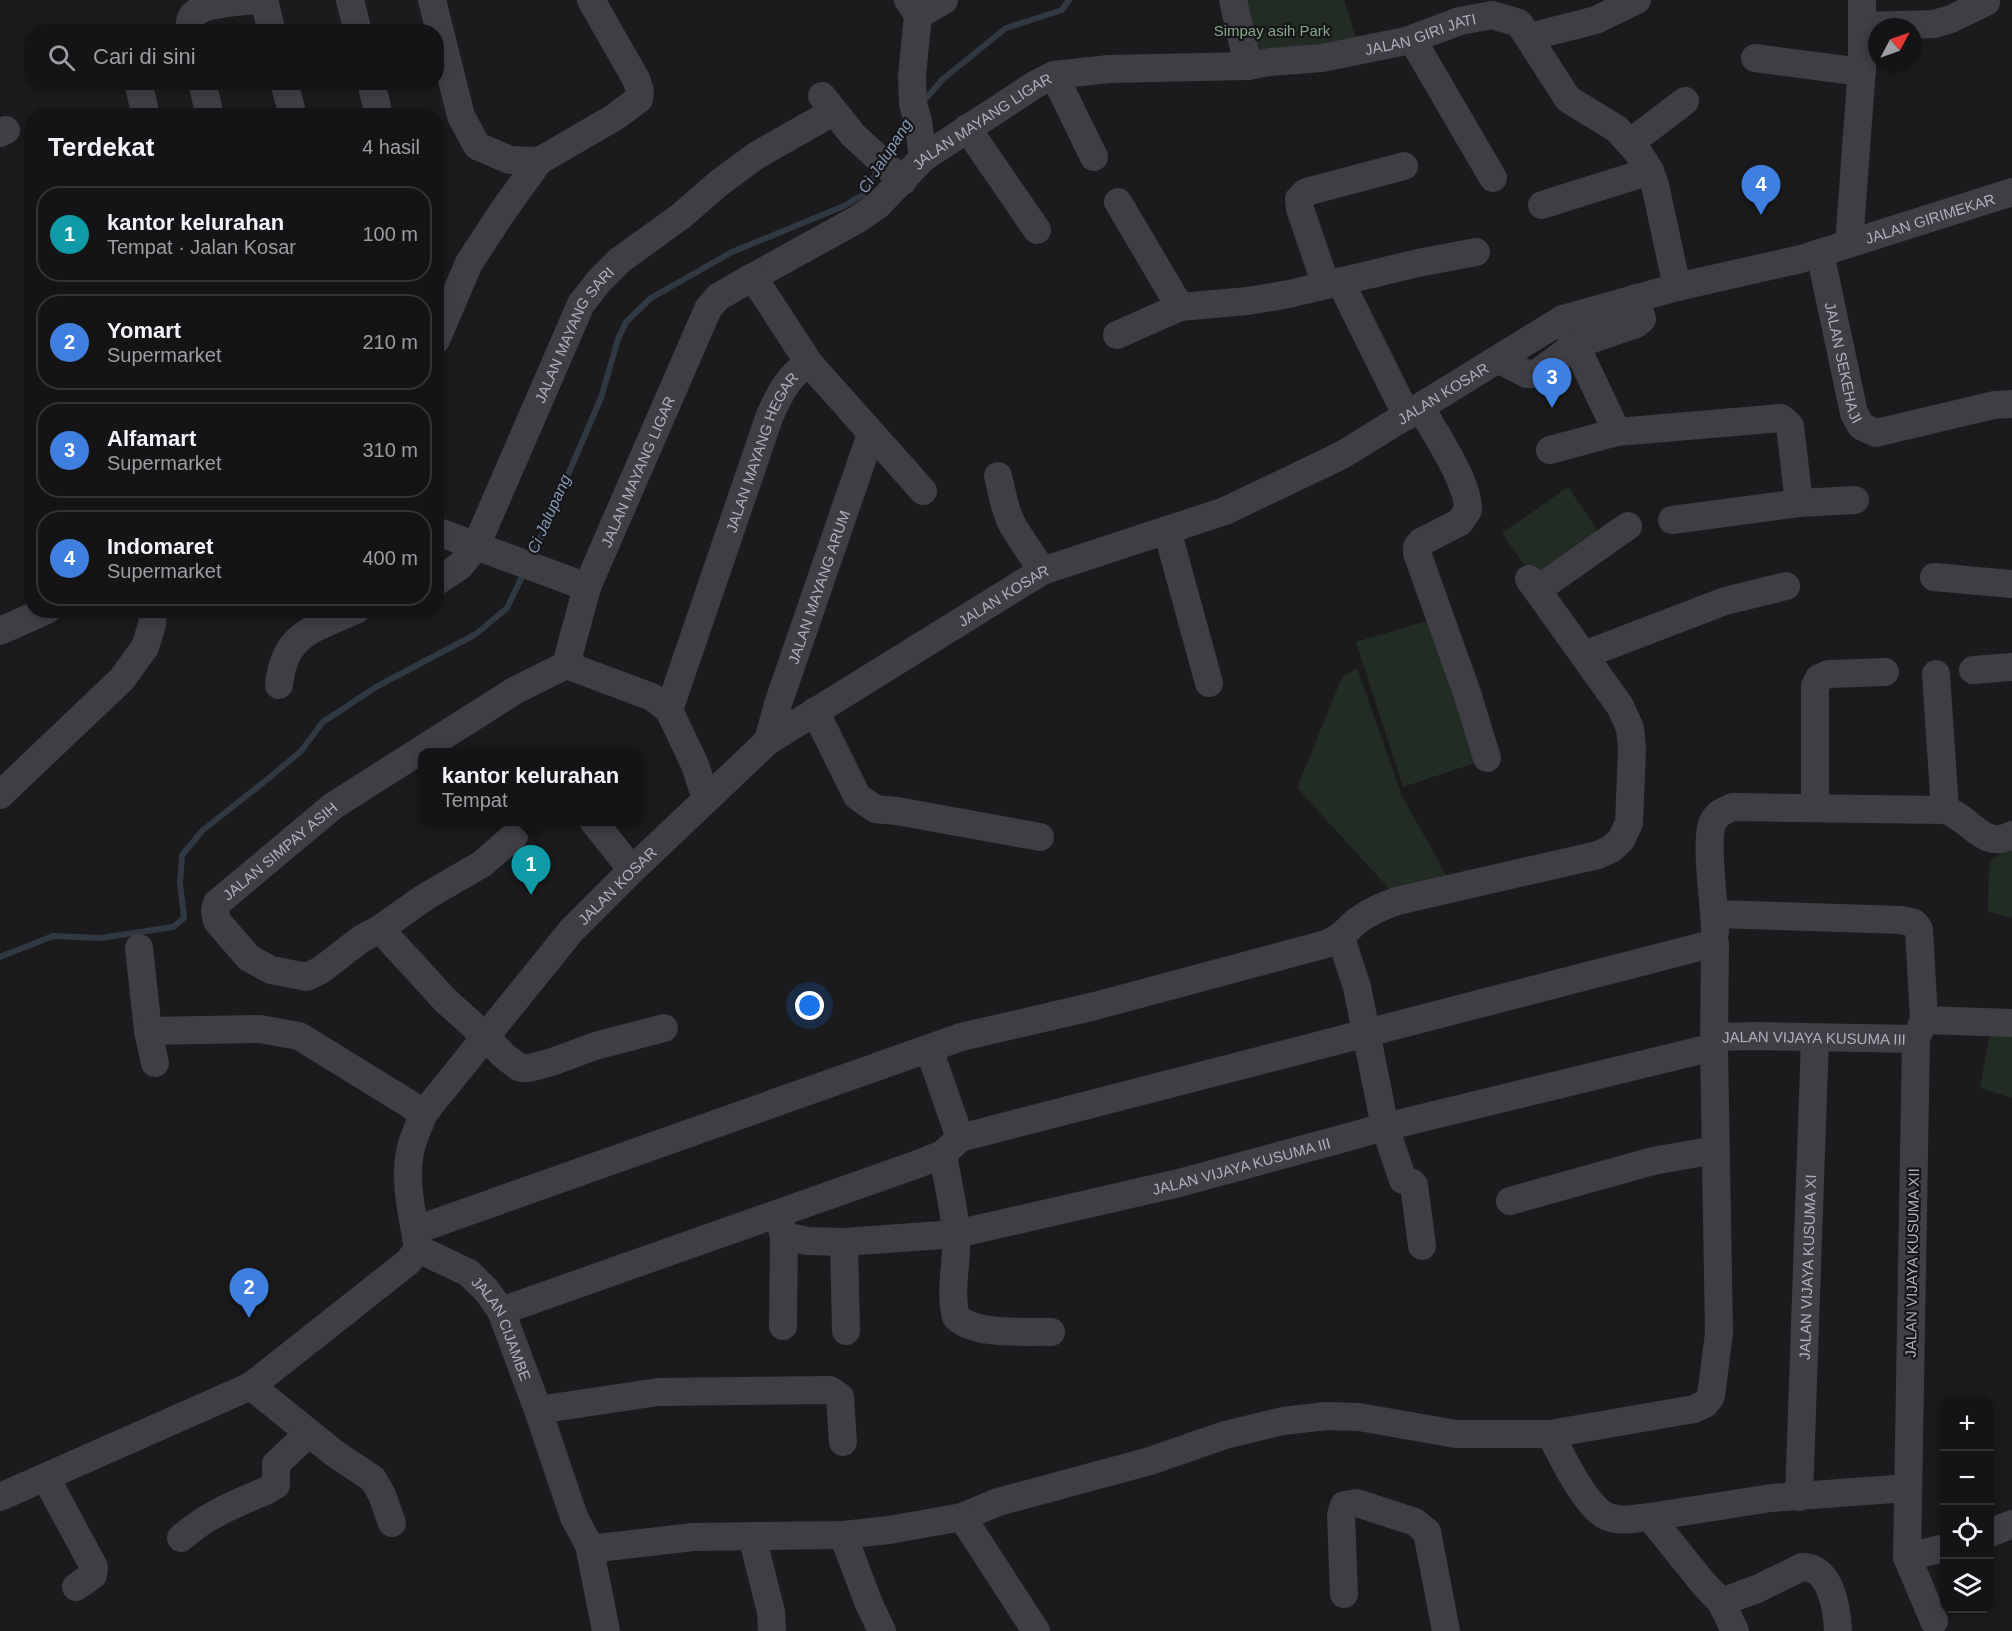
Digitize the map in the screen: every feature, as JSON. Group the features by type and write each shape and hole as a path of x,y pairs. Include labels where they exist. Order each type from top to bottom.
{"street":[{"path":"190,24 190,20 203,4 255,0"},
{"path":"264,0 270,24"},
{"path":"350,0 356,24"},
{"path":"432,0 438,24"},
{"path":"444,321 469,263 540,160 615,117 639,99 640,91 636,79 591,0"},
{"path":"923,158 916,113 913,68 913,7 944,0"},
{"path":"1233,0 1248,66"},
{"path":"1529,37 1596,20 1636,0"},
{"path":"1849,244 1862,72 1862,13 1934,24 1951,19 1986,2"},
{"name":"JALAN GIRI JATI","path":"1248,66 1322,58 1412,39 1460,21 1492,15 1519,23 1568,99 1611,125 1640,154 1650,171 1677,286"},
{"path":"1412,39 1493,178"},
{"path":"444,48 461,116 477,146 510,160 540,160"},
{"path":"1755,57 1862,72"},
{"name":"JALAN MAYANG LIGAR","path":"566,666 587,586 708,309 718,297 858,219 878,205 888,168 923,158 1036,84 1054,75 1109,69 1248,66"},
{"path":"1054,75 1094,157"},
{"path":"140,90 144,108"},
{"path":"204,90 208,108"},
{"path":"286,90 291,108"},
{"path":"373,90 377,108"},
{"path":"1630,142 1685,101"},
{"name":"JALAN MAYANG SARI","path":"444,577 460,566 481,534 581,304 598,281 620,260 681,216 757,155 828,104 888,168"},
{"path":"967,128 1037,230"},
{"path":"1404,166 1306,192 1299,199 1300,209 1333,283 1414,411 1456,470 1465,493 1468,510 1460,522 1421,542 1417,547 1417,553 1467,693 1487,758"},
{"path":"1542,205 1650,171"},
{"name":"JALAN GIRIMEKAR","path":"1849,244 2012,192"},
{"path":"1118,202 1180,307"},
{"name":"JALAN KOSAR","path":"417,1240 408,1179 411,1146 424,1113 571,931 768,741 1042,571 1225,511 1342,455 1532,339 1565,341 1636,298 1677,286 1801,259 1849,244"},
{"path":"1117,335 1180,307 1248,301 1289,294 1418,263 1476,252"},
{"name":"JALAN SEKEHAJI","path":"1820,253 1854,413 1862,426 1876,433 1994,405 2012,404"},
{"path":"753,277 809,363"},
{"path":"1498,359 1532,374 1565,341 1617,432"},
{"name":"JALAN MAYANG HEGAR","path":"669,710 770,415 785,384 796,372 809,363 923,490"},
{"path":"1551,450 1617,432 1781,418 1790,426 1799,503"},
{"name":"JALAN MAYANG ARUM","path":"768,741 778,704 871,434"},
{"path":"998,476 1011,523 1030,549 1042,571"},
{"path":"1672,520 1799,503 1855,500"},
{"path":"0,1497 251,1386 408,1262 417,1240 961,1037 1095,1006 1326,944 1341,938 1373,909 1397,901 1598,855 1611,849 1621,840 1629,823 1632,749 1630,728 1620,706 1533,584 1628,526"},
{"path":"1167,530 1209,683"},
{"path":"444,532 481,534 530,566 587,586"},
{"path":"1934,577 2012,584"},
{"path":"1584,655 1725,601 1786,586"},
{"path":"0,631 29,618"},
{"path":"0,795 122,679 145,647 152,618"},
{"path":"279,685 280,670 289,648 305,632 337,618"},
{"path":"566,666 652,697 669,710 694,763 706,799"},
{"name":"JALAN SIMPAY ASIH","path":"424,748 514,691 566,666"},
{"path":"1973,669 2012,667"},
{"path":"1815,808 1815,686 1819,678 1829,674 1885,672"},
{"path":"1936,674 1945,810"},
{"path":"815,711 857,796 875,809 1040,837"},
{"name":"JALAN SIMPAY ASIH","path":"418,752 333,806 217,903 215,911 217,921 249,958 271,970 307,977 321,970 361,939 425,897 482,864 514,836"},
{"path":"589,1545 598,1548 693,1537 843,1535 889,1530 962,1517 998,1502 1150,1461 1225,1435 1283,1422 1326,1416 1359,1417 1456,1434 1550,1434 1694,1409 1705,1404 1711,1396 1719,1333 1715,1150 1715,914 1710,849 1712,825 1718,813 1733,807 1945,810 1961,817 1987,839 1996,841 2011,838"},
{"path":"597,826 632,870"},
{"name":"JALAN VIJAYA KUSUMA XII","path":"1715,914 1900,920 1914,923 1919,929 1921,939 1920,1030 1907,1557"},
{"path":"380,928 445,1000 520,1068 552,1062 595,1046 664,1028"},
{"path":"1341,938 1357,987 1386,1126 1400,1177 1414,1185 1422,1246"},
{"path":"501,1311 781,1226 951,1146 1715,943"},
{"path":"139,948 148,1031 155,1063"},
{"name":"JALAN VIJAYA KUSUMA III","path":"781,1226 808,1241 844,1242 956,1234 1179,1184 1386,1126 1714,1042 1755,1036 1815,1038 2012,1023"},
{"path":"148,1031 260,1029 299,1036 424,1113"},
{"name":"JALAN VIJAYA KUSUMA XI","path":"1798,1497 1815,1038"},
{"path":"929,1049 951,1146 956,1234 953,1307 956,1317 968,1325 986,1330 1051,1332"},
{"path":"1510,1201 1653,1161 1715,1150"},
{"path":"781,1226 783,1326"},
{"name":"JALAN CIJAMBE","path":"417,1240 470,1273 488,1291 501,1311 538,1410 574,1517 589,1545 606,1631"},
{"path":"844,1242 846,1331"},
{"path":"251,1386 309,1433 377,1483 392,1523"},
{"path":"538,1410 658,1392 830,1390 840,1397 843,1442"},
{"path":"181,1538 196,1524 216,1512 276,1485 276,1464 309,1433"},
{"path":"1550,1434 1586,1496 1605,1515 1624,1520 1771,1498 1908,1488"},
{"path":"46,1478 94,1567 93,1575 76,1587"},
{"path":"1344,1594 1341,1515 1344,1505 1357,1503 1415,1522 1427,1532 1446,1631"},
{"path":"962,1517 1036,1631"},
{"path":"1650,1517 1720,1602 1735,1631"},
{"path":"843,1535 869,1604 882,1631"},
{"path":"752,1536 771,1612 771,1631"},
{"path":"1934,1621 1907,1557 1940,1549"},
{"path":"1720,1602 1757,1589 1802,1567 1810,1567 1818,1572 1830,1588 1838,1631"}],"green space":[{"name":"Simpay asih Park","path":"1230,0 1344,0 1359,47 1248,64"},
{"path":"1568,487 1602,537 1536,582 1502,533"},
{"path":"1429,620 1478,762 1403,787 1356,642"},
{"path":"1357,668 1402,796 1448,878 1406,907 1297,788 1342,677"},
{"path":"2012,845 2012,918 1988,912 1989,862"},
{"path":"1991,1026 2012,1029 2012,1098 1980,1088"}],"waterway":[{"name":"Ci Jalupang","path":"923,102 943,79 1006,28 1062,10 1069,0"},
{"name":"Ci Jalupang","path":"886,156 908,119"},
{"name":"Ci Jalupang","path":"532,558 601,398 618,339 626,322 651,298 732,252 844,206 864,194 879,168"},
{"name":"Ci Jalupang","path":"0,957 53,936 100,938 173,927 184,918 180,883 182,855 203,830 301,751 323,722 376,687 476,634 507,608 524,573"}],"place":[{"name":"Indomaret","path":"1761,215"},
{"name":"Alfamart","path":"1552,408"},
{"name":"kantor kelurahan","path":"531,895"},
{"name":"Yomart","path":"249,1318"}]}
